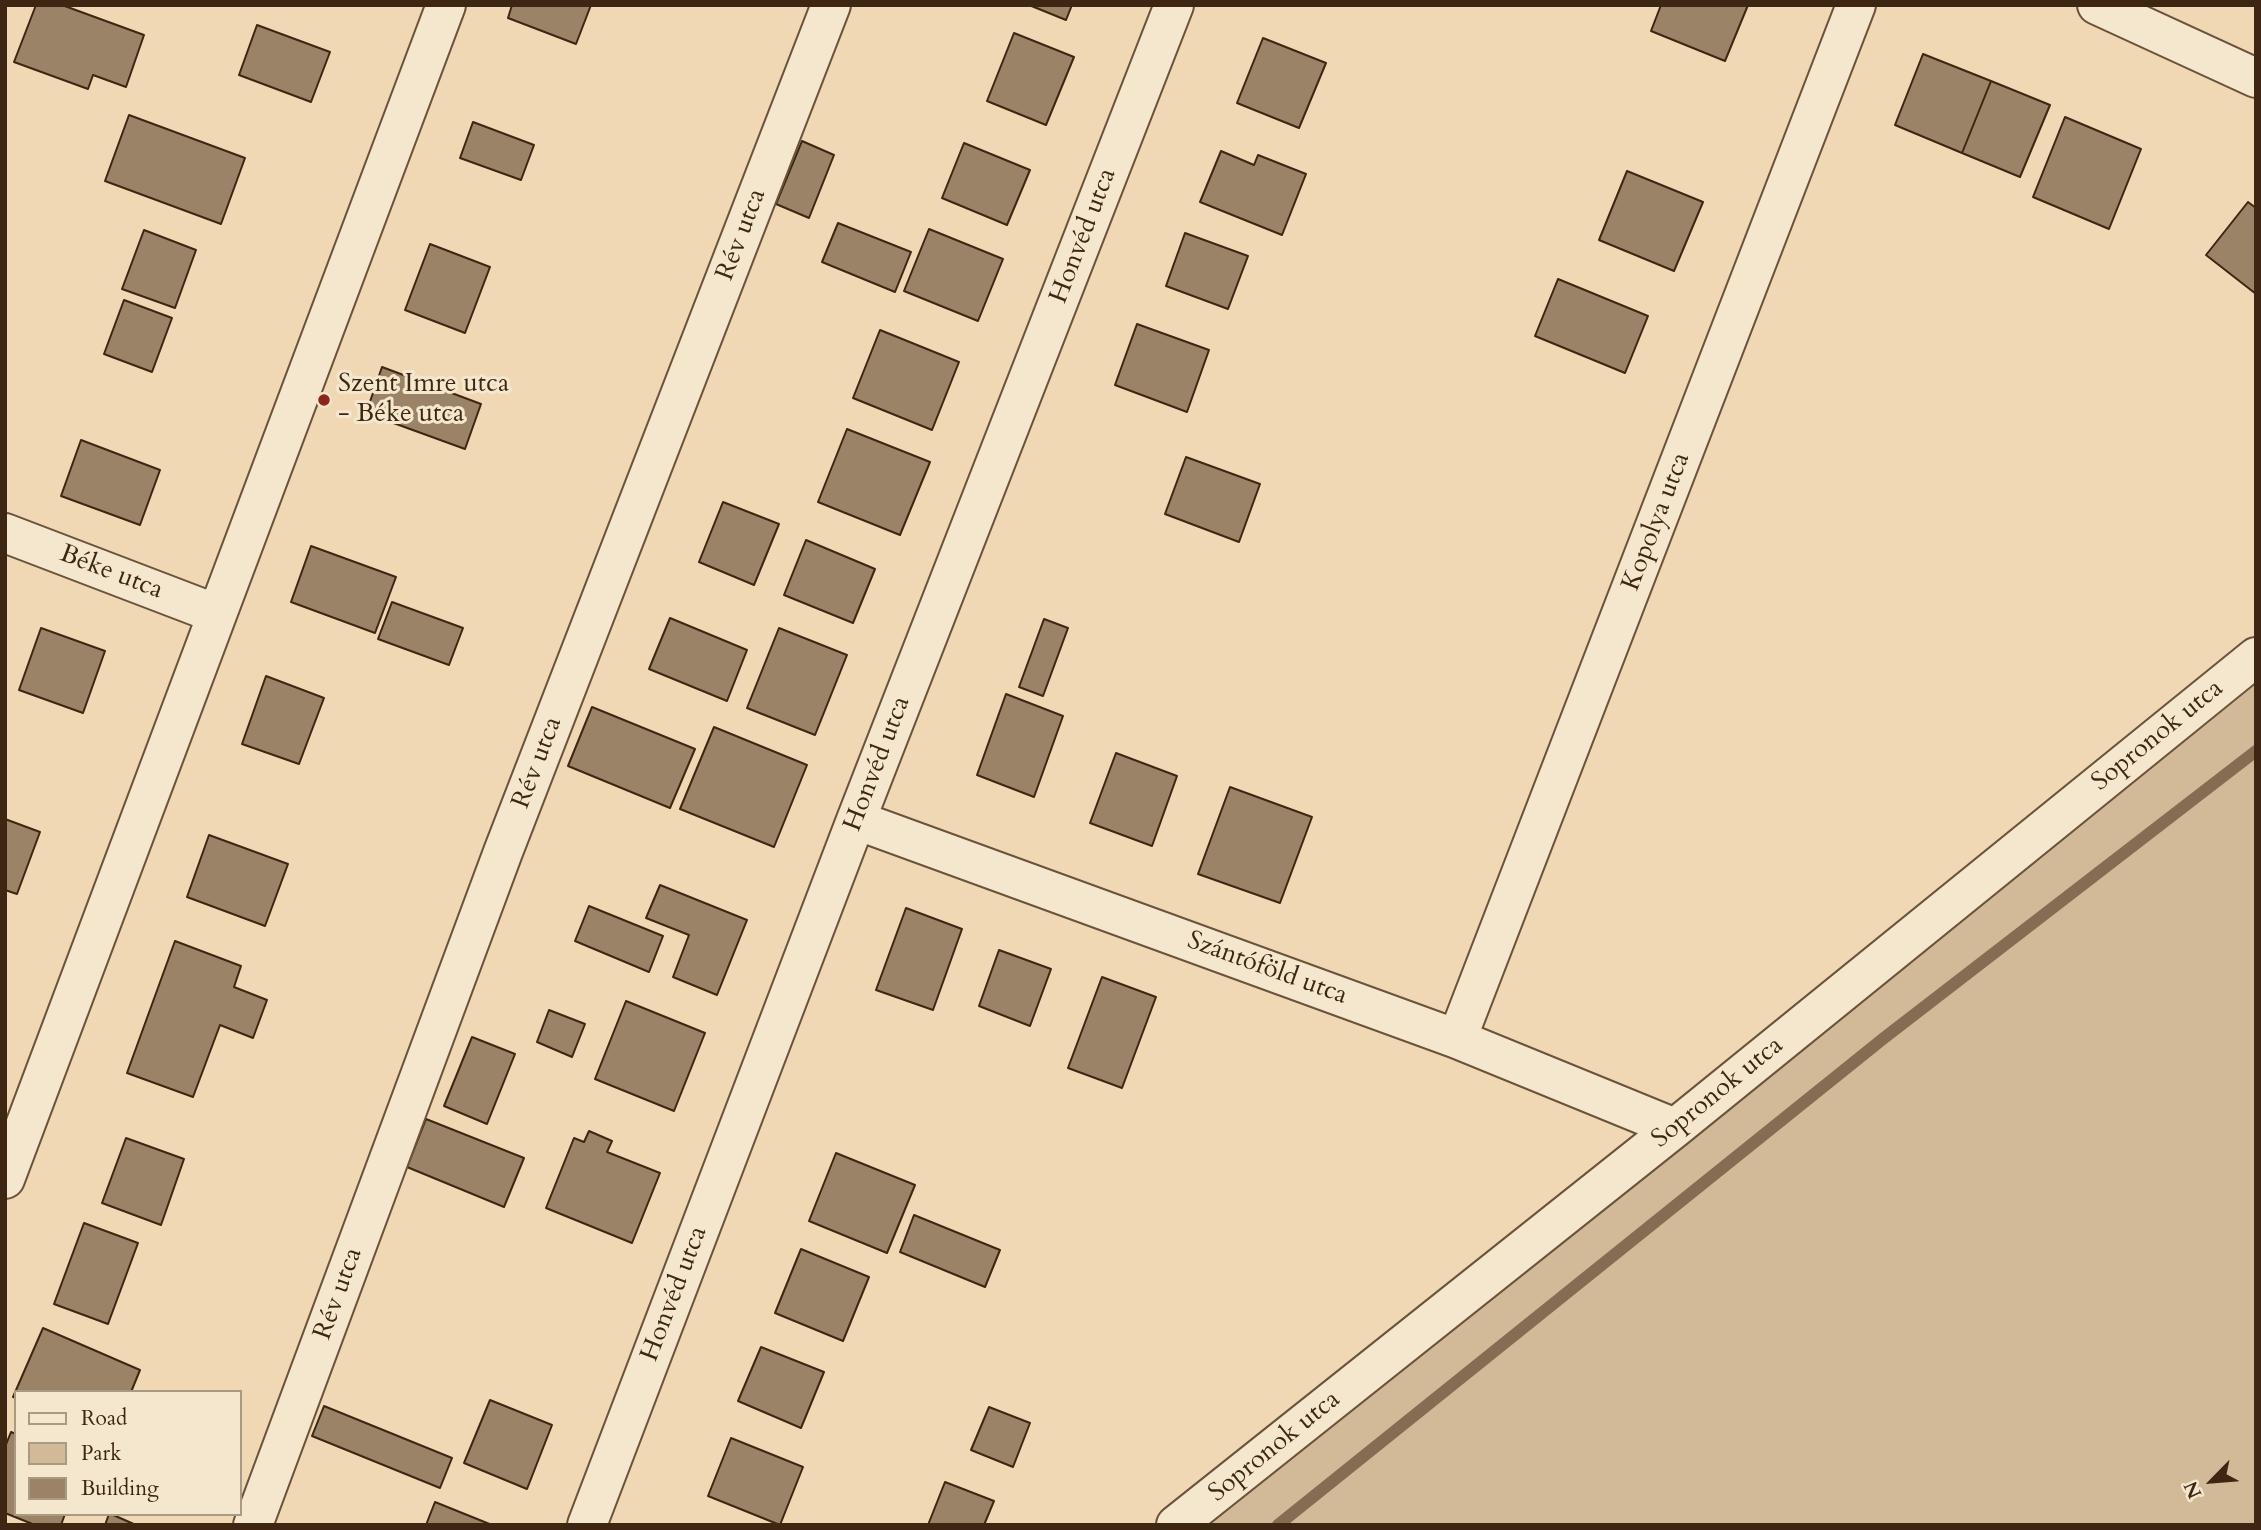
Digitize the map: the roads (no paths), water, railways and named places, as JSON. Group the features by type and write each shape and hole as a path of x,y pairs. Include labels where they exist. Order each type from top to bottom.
{"street":[{"path":"5,1178 446,5"},
{"name":"Rév utca","path":"253,1525 503,852 831,5"},
{"name":"Honvéd utca","path":"587,1525 856,820 1174,5"},
{"name":"Kopolya utca","path":"1457,1039 1856,5"},
{"path":"2096,5 2256,78"},
{"name":"Béke utca","path":"5,533 217,614"},
{"name":"Sopronok utca","path":"1177,1525 1675,1128 2256,657"},
{"name":"Szántóföld utca","path":"856,820 1457,1039 1675,1128"}],"waterway":[{"path":"1278,1525 1884,1038 2256,751"}],"place":[{"name":"Szent Imre utca - Béke utca","path":"324,400"}]}
